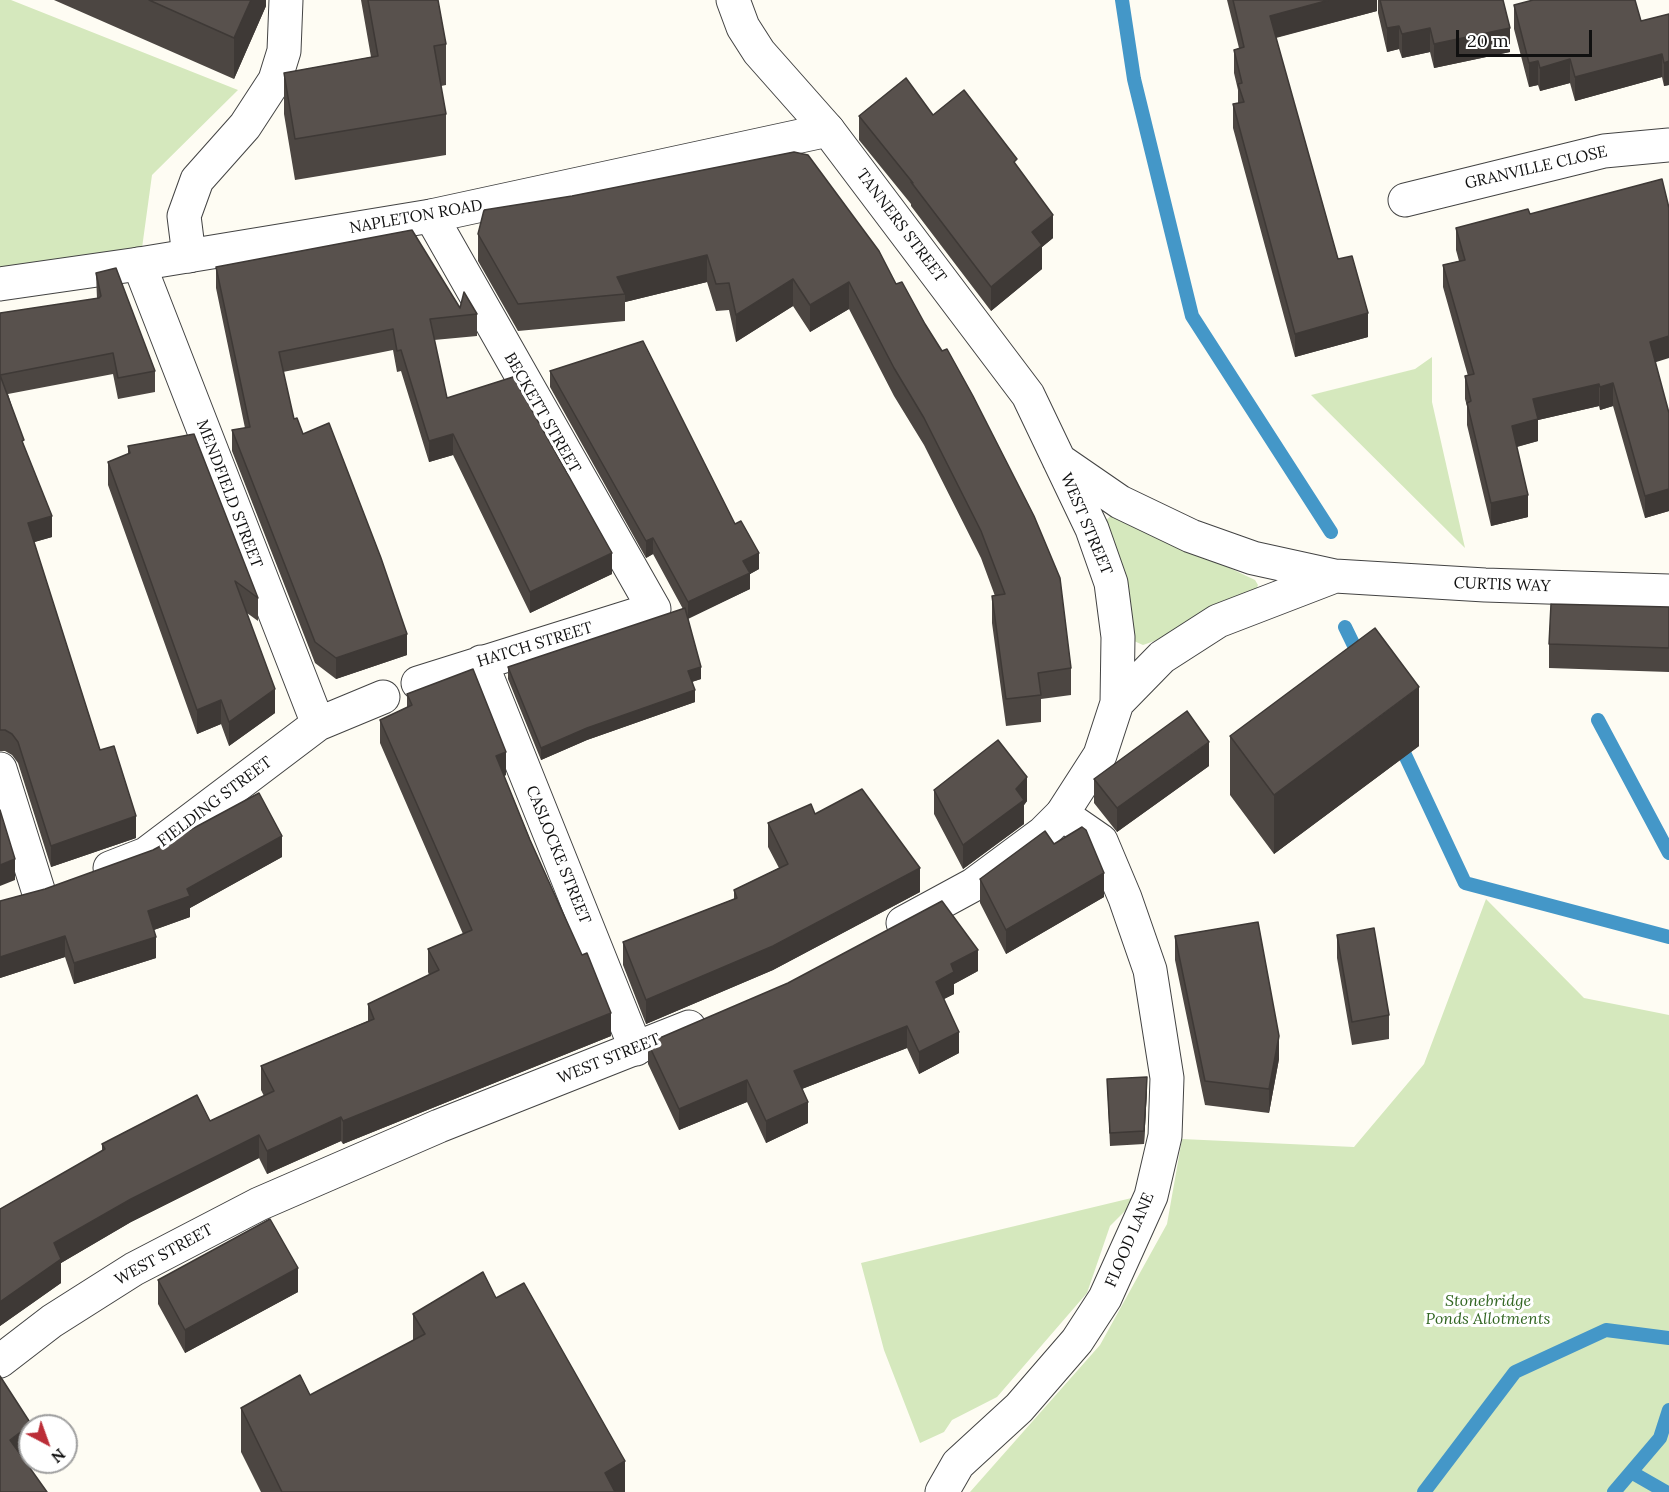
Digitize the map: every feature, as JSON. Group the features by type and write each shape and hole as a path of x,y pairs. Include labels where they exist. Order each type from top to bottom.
{"street":[{"path":"189,256 184,216 197,180 245,126 275,80 284,51 286,0"},
{"name":"TANNERS STREET","path":"733,0 743,27 759,52 828,130 1029,394 1059,459"},
{"name":"NAPLETON ROAD","path":"0,284 139,264 431,216 828,130"},
{"name":"GRANVILLE CLOSE","path":"1405,200 1604,151 1669,145"},
{"name":"BECKETT STREET","path":"431,216 654,609"},
{"name":"MENDFIELD STREET","path":"139,264 318,724"},
{"name":"CURTIS WAY","path":"1059,459 1120,502 1191,536 1253,558 1335,576 1485,585 1669,591"},
{"name":"WEST STREET","path":"875,938 973,885 1043,833 1062,814 1100,754 1117,703 1118,637 1111,583 1092,529 1059,459"},
{"path":"1117,703 1162,657 1218,621 1335,576"},
{"name":"HATCH STREET","path":"418,683 654,609"},
{"name":"CASLOCKE STREET","path":"481,662 636,1049"},
{"name":"FIELDING STREET","path":"0,769 24,898 146,854 318,724 383,697"},
{"name":"FLOOD LANE","path":"942,1492 958,1464 1019,1408 1077,1341 1105,1298 1151,1196 1164,1136 1167,1078 1150,970 1125,898 1101,842 1062,814"},
{"name":"WEST STREET","path":"0,1361 52,1321 134,1269 220,1224 439,1126 719,1014"}],"green space":[{"path":"0,0 11,0 238,90 152,175 142,248 0,268"},
{"path":"1432,357 1432,402 1465,548 1311,395 1415,369"},
{"path":"1114,513 1255,580 1258,585 1255,592 1174,634 1143,645 1134,641 1105,521"},
{"name":"Stonebridge Ponds Allotments","path":"1486,899 1584,998 1669,1015 1669,1492 970,1492 1100,1345 1167,1224 1182,1139 1354,1147 1424,1064"},
{"path":"1140,1196 1110,1226 1087,1293 997,1397 952,1420 944,1432 920,1443 884,1350 861,1263"}],"building":[{"path":"149,0 251,0 234,38"},
{"path":"368,0 438,0 446,44 434,46 446,114 295,139 284,73 378,56"},
{"path":"1233,0 1329,0 1270,16 1338,259 1352,256 1368,313 1295,334 1233,104 1244,102 1238,84 1242,83 1234,50 1244,47"},
{"path":"1380,0 1503,0 1510,28 1434,44 1430,28 1402,34 1399,26 1387,28"},
{"path":"1533,0 1635,0 1641,21 1669,14 1669,61 1664,63 1662,54 1575,77 1570,59 1540,68 1538,61 1529,63 1514,5"},
{"path":"906,78 933,115 964,90 1017,159 1014,162 1053,215 1032,232 1042,245 991,287 911,182 913,183 859,116"},
{"path":"794,152 808,155 879,251 896,284 902,282 942,351 947,349 1034,516 1060,578 1071,668 1038,673 1041,695 1006,699 992,596 1005,594 981,531 924,418 894,368 849,282 810,305 793,279 736,315 729,283 716,284 707,255 617,277 625,294 518,304 478,234 484,210 572,196"},
{"path":"1662,179 1669,208 1669,336 1650,342 1669,413 1669,489 1645,496 1613,383 1600,387 1599,384 1533,399 1538,419 1512,426 1528,495 1491,503 1467,403 1471,401 1465,376 1474,374 1443,265 1465,260 1456,228 1528,209 1530,214"},
{"path":"412,230 460,308 464,292 477,314 430,319 447,398 513,377 612,553 530,592 453,434 429,441 401,350 397,351 393,329 279,352 294,419 297,418 303,434 329,423 381,558 407,634 336,658 315,642 232,430 250,427 216,267"},
{"path":"116,268 155,371 118,378 113,353 0,375 0,313 99,298 101,296 96,273"},
{"path":"643,341 735,524 741,521 759,553 743,561 750,573 688,602 653,538 646,541 550,371"},
{"path":"0,375 24,440 22,441 52,516 28,523 100,750 114,746 136,816 51,846 18,742 12,734 0,730"},
{"path":"194,434 258,598 235,581 275,689 229,722 221,700 197,710 108,462 130,453 128,446"},
{"path":"1551,604 1669,607 1669,648 1549,644"},
{"path":"685,608 701,667 688,671 695,690 587,728 541,748 508,667"},
{"path":"1375,628 1419,687 1274,795 1230,736"},
{"path":"473,669 506,752 496,756 530,840 582,955 587,953 611,1013 343,1121 341,1117 267,1151 259,1135 131,1199 54,1243 61,1259 0,1302 0,1209 105,1149 102,1144 197,1095 210,1121 274,1091 261,1066 374,1019 368,1004 439,970 428,949 472,930 380,720 412,705 407,694"},
{"path":"1187,711 1209,742 1117,808 1094,779"},
{"path":"998,740 1027,777 1016,789 1024,800 963,845 934,790"},
{"path":"862,789 920,868 773,946 646,1000 623,942 737,898 734,890 788,864 768,823 811,804 815,814"},
{"path":"259,793 282,836 187,889 190,896 148,911 156,937 74,963 65,936 0,957 0,901 45,889 153,850"},
{"path":"0,810 15,859 0,865"},
{"path":"1082,827 1086,830 1104,873 1006,930 980,879 1045,831 1054,844"},
{"path":"942,901 978,950 951,964 954,972 936,982 959,1032 919,1052 907,1026 794,1071 808,1102 766,1121 747,1080 679,1109 648,1043 788,983"},
{"path":"1258,922 1279,1036 1269,1089 1205,1081 1175,936"},
{"path":"1374,928 1389,1015 1352,1022 1337,935"},
{"path":"1147,1077 1144,1131 1110,1133 1107,1079"},
{"path":"270,1219 298,1268 185,1330 158,1280"},
{"path":"483,1272 496,1298 524,1283 625,1461 605,1473 615,1492 282,1492 241,1408 300,1375 310,1395 425,1334 413,1314"},
{"path":"0,1376 25,1414 18,1414 18,1434 10,1440 18,1451 18,1474 34,1474 47,1492 0,1492"}],"waterway":[{"path":"1122,0 1134,79 1192,316 1331,532"},
{"path":"1345,627 1361,660"},
{"path":"1598,720 1669,853"},
{"path":"1398,740 1465,883 1669,937"},
{"path":"1424,1492 1515,1372 1606,1330 1669,1338"},
{"path":"1614,1492 1660,1438 1669,1410"},
{"path":"1631,1472 1666,1492"}]}
